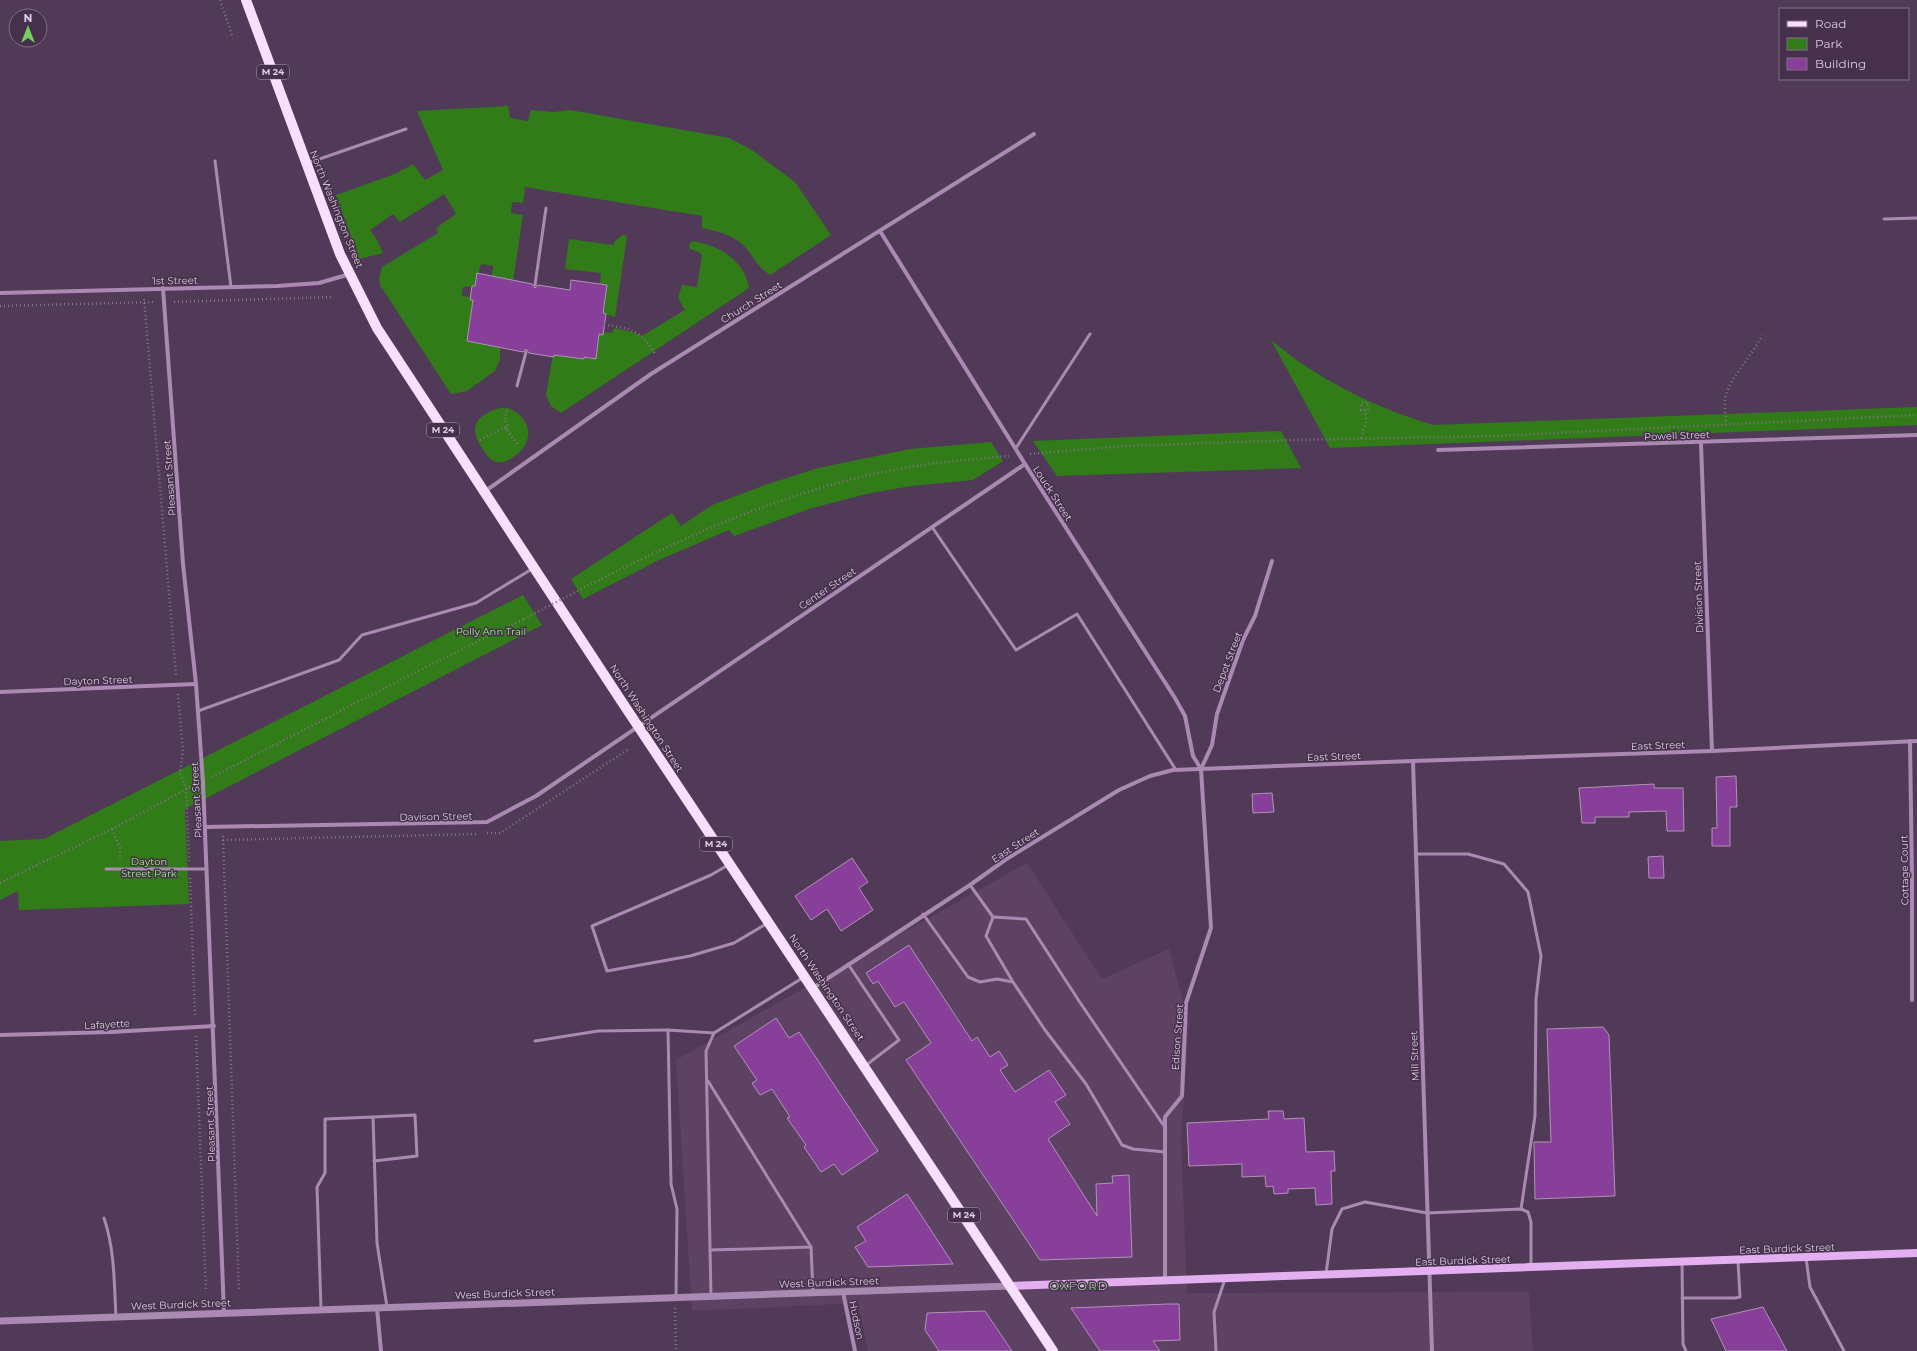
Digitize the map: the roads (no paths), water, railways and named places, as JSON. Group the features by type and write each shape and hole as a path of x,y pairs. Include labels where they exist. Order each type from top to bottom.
{"main road":[{"name":"North Washington Street","path":"246,0 338,247 377,328 638,726 1011,1286"},
{"name":"East Burdick Street","path":"1011,1286 1917,1253"},
{"name":"M 24","path":"1011,1286 1053,1351"}],"street":[{"name":"Church Street","path":"484,493 651,374 1034,134"},
{"name":"Louck Street","path":"880,231 1025,464 1175,698 1185,716 1193,756 1201,769"},
{"name":"1st Street","path":"0,293 231,287 319,283 350,274"},
{"name":"Pleasant Street","path":"163,288 183,564 196,684 203,782 214,1026 224,1313"},
{"name":"Powell Street","path":"1438,450 1701,443 1917,435"},
{"name":"Division Street","path":"1701,443 1712,751"},
{"name":"Center Street","path":"638,726 1025,464"},
{"name":"Depot Street","path":"1201,769 1212,746 1217,714 1243,640 1255,616 1272,561"},
{"name":"Dayton Street","path":"0,692 196,684"},
{"name":"Davison Street","path":"205,827 486,822 536,796 638,726"},
{"name":"Cottage Court","path":"1910,741 1912,1000"},
{"name":"East Street","path":"813,988 923,914 970,885 1005,860 1120,790 1150,776 1176,770 1413,760 1712,751 1917,741"},
{"name":"Mill Street","path":"1413,760 1432,1351"},
{"name":"Edison Street","path":"1165,1280 1165,1117 1182,1096 1186,1003 1211,928 1201,769"},
{"name":"Lafayette","path":"0,1035 111,1032 214,1026"},
{"name":"West Burdick Street","path":"0,1321 1011,1286"},
{"name":"Hudson","path":"843,1292 856,1351"},
{"path":"377,1308 381,1351"}],"lane":[{"path":"306,164 406,129"},
{"path":"215,161 231,287"},
{"path":"535,285 546,208"},
{"path":"1884,218 1917,218"},
{"path":"1016,448 1090,334"},
{"path":"517,386 526,352"},
{"path":"932,527 1016,650 1076,614 1176,770"},
{"path":"198,711 339,660 362,635 476,603 534,568"},
{"path":"1416,854 1468,854 1504,864 1528,892 1541,956 1536,999 1535,1116 1521,1209"},
{"path":"730,864 711,875 592,926 607,971 690,956 712,950 734,943 769,922"},
{"path":"106,869 207,869"},
{"path":"970,885 994,917"},
{"path":"923,914 968,977 980,982 997,979 1013,982"},
{"path":"994,917 1026,918 1079,1001 1165,1127"},
{"path":"994,917 986,936 1013,982 1086,1084 1122,1145 1134,1149 1165,1152"},
{"path":"848,964 899,1040 865,1066"},
{"path":"711,1296 706,1051 714,1033 805,977"},
{"path":"535,1041 598,1031 668,1030 714,1033"},
{"path":"668,1030 671,1184 677,1209 676,1297"},
{"path":"707,1079 811,1247 814,1293"},
{"path":"321,1310 317,1187 325,1173 325,1119 415,1115 417,1156 374,1161"},
{"path":"373,1117 377,1243 387,1307"},
{"path":"1326,1274 1332,1229 1342,1209 1365,1202 1427,1213 1521,1209 1528,1212 1531,1222 1531,1267"},
{"path":"104,1218 114,1258 116,1317"},
{"path":"710,1250 811,1247"},
{"path":"1806,1257 1810,1287 1844,1351"},
{"path":"1682,1298 1740,1297 1738,1260"},
{"path":"1682,1262 1683,1344 1686,1351"},
{"path":"1216,1351 1214,1312 1225,1278"}],"district":[{"name":"OXFORD","path":"1079,1286"}],"park label":[{"name":"Polly Ann Trail","path":"491,631"},
{"name":"Dayton Street Park","path":"149,866"}]}
